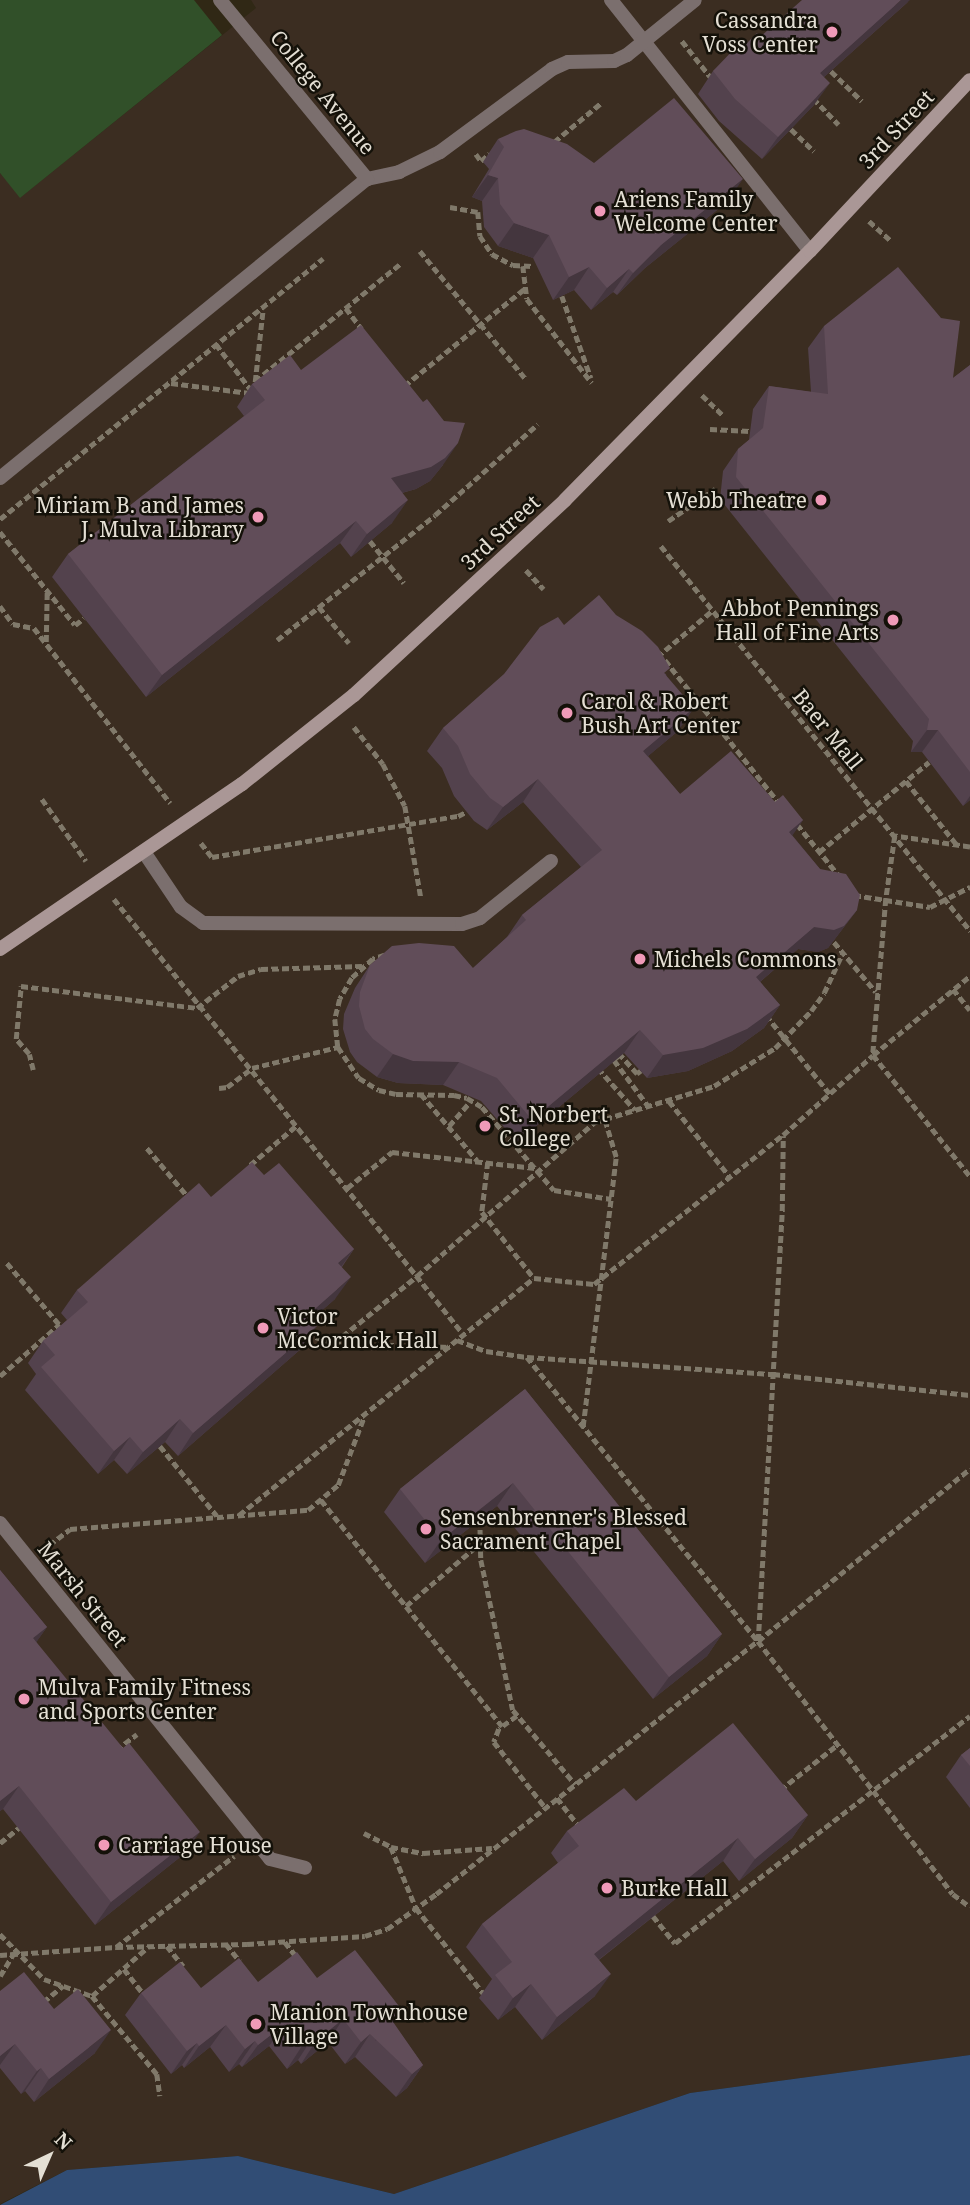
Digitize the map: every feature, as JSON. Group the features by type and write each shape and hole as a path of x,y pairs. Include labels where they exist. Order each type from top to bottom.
{"main road":[{"name":"3rd Street","path":"0,949 242,784 338,708 565,500 810,251 970,80"}],"street":[{"name":"College Avenue","path":"220,0 367,179"},
{"path":"611,0 810,251"},
{"path":"0,478 367,179 398,172 462,137 552,69 580,60 614,61 644,43 695,0"},
{"path":"144,852 181,907 203,923 463,924 480,918 551,860"},
{"name":"Marsh Street","path":"0,1523 270,1859 305,1868"}],"path":[{"path":"667,22 712,79"},
{"path":"831,71 862,101"},
{"path":"809,100 812,97 839,125"},
{"path":"544,150 601,103"},
{"path":"791,129 814,151"},
{"path":"462,137 481,161 499,147"},
{"path":"450,207 478,212 480,236 492,254 503,261 532,267"},
{"path":"420,251 526,379"},
{"path":"0,519 323,258"},
{"path":"255,381 401,263"},
{"path":"523,266 527,299 592,383 562,296"},
{"path":"397,392 524,289"},
{"path":"254,394 263,308"},
{"path":"346,309 368,336"},
{"path":"195,319 254,394"},
{"path":"350,334 360,326"},
{"path":"288,355 295,363"},
{"path":"399,374 407,383"},
{"path":"171,383 254,394"},
{"path":"277,640 500,461 538,424"},
{"path":"709,429 750,431"},
{"path":"668,521 715,489"},
{"path":"0,532 75,625 84,618"},
{"path":"370,541 404,583"},
{"name":"Baer Mall","path":"661,546 943,901 970,931"},
{"path":"46,644 47,590"},
{"path":"319,607 349,643"},
{"path":"651,662 713,610"},
{"path":"660,654 786,810"},
{"path":"338,708 383,764 405,806 425,924"},
{"path":"819,852 929,762"},
{"path":"906,781 958,845"},
{"path":"42,799 101,881 464,1335"},
{"path":"794,821 855,896 930,907 970,887"},
{"path":"970,847 894,836 876,992 873,1055 970,1176"},
{"path":"834,942 876,992"},
{"path":"334,1343 417,1276 595,1122 715,1086 744,1070 785,1039 824,993 843,952"},
{"path":"393,955 373,959 364,966 352,978 340,999 335,1032 338,1047 347,1064 368,1084 396,1094 454,1095 472,1099 554,1190 611,1199"},
{"path":"33,1070 29,1054 16,1039 22,986 187,1007 202,1006 238,976 261,969 364,966"},
{"path":"239,1515 534,1279 594,1284 783,1135 873,1055 970,976"},
{"path":"953,989 970,1010"},
{"path":"763,1011 830,1094"},
{"path":"219,1088 227,1087 251,1068 338,1047"},
{"path":"641,1071 637,1074 620,1055 614,1060 649,1107"},
{"path":"597,1068 635,1111"},
{"path":"421,1094 477,1161"},
{"path":"449,1126 472,1099"},
{"path":"669,1101 730,1177"},
{"path":"583,1427 615,1157 605,1119"},
{"path":"248,1167 297,1125"},
{"path":"758,1641 783,1135"},
{"path":"147,1148 190,1199"},
{"path":"347,1188 393,1152 537,1170"},
{"path":"488,1162 482,1212 534,1279"},
{"path":"7,1263 65,1331"},
{"path":"0,1376 60,1324"},
{"path":"299,1331 334,1343 450,1347"},
{"path":"457,1340 486,1351 527,1357 773,1374 970,1395"},
{"path":"527,1357 758,1641 953,1894 970,1907"},
{"path":"29,1560 70,1529 308,1510 338,1485 364,1415"},
{"path":"160,1446 217,1516"},
{"path":"0,1955 116,1947 285,1942 365,1936 387,1928 758,1641 970,1469"},
{"path":"321,1499 502,1726"},
{"path":"480,1519 480,1544 510,1701 517,1716 575,1784"},
{"path":"406,1606 480,1544"},
{"path":"517,1716 502,1726 495,1737 496,1746 545,1807"},
{"path":"653,1916 675,1943 970,1716"},
{"path":"114,1752 156,1718"},
{"path":"775,1795 837,1745"},
{"path":"557,1798 582,1830"},
{"path":"0,1843 31,1818"},
{"path":"364,1833 391,1847 423,1853 494,1847"},
{"path":"116,1947 255,1840"},
{"path":"391,1847 416,1908 484,1994"},
{"path":"0,1934 44,1979 92,1996 157,2074 160,2096"},
{"path":"285,1942 299,1960"},
{"path":"226,1944 248,1971"},
{"path":"167,1946 190,1975"},
{"path":"92,1996 149,1947"},
{"path":"0,1976 15,1952"},
{"path":"124,1969 147,1998"},
{"path":"35,2008 64,1986"},
{"path":"99,2022 108,2015"}],"shaded area":[{"name":"St. Norbert College","path":"251,0 970,0 970,2055 690,2093 394,2194 238,2156 67,2170 0,2204 0,173 21,197 256,8"}],"green space":[{"path":"0,0 194,0 222,35 20,198 0,173"}],"water":[{"path":"970,2055 970,2205 0,2205 67,2170 238,2156 394,2194 690,2093"}],"building":[{"path":"802,0 901,0 820,73 830,83 778,137 735,99 713,71 738,45 742,48 757,33 760,37"},
{"name":"Ariens Family Welcome Center","path":"674,98 743,179 661,245 633,273 629,269 607,288 589,267 569,277 549,235 514,223 500,204 498,178 488,175 504,147 498,139 524,129 567,144 594,163"},
{"name":"Abbot Pennings Hall of Fine Arts","path":"898,267 941,318 960,321 953,378 970,365 970,772 938,730 927,730 929,719 736,477 738,449 763,428 769,386 828,394 824,326"},
{"name":"Miriam B. and James J. Mulva Library","path":"361,325 423,402 427,399 444,421 465,423 458,443 445,458 431,467 391,478 408,500 367,534 356,521 162,675 68,554 265,400 252,384 290,355 301,370"},
{"name":"Michels Commons","path":"599,595 616,615 642,631 658,647 670,668 664,673 694,708 643,751 680,794 731,751 775,802 783,795 803,820 789,832 820,869 846,874 860,895 857,910 844,926 834,930 814,927 756,977 780,1005 747,1029 703,1048 663,1055 640,1030 532,1120 497,1078 459,1062 413,1061 393,1054 373,1039 365,1029 359,1006 360,992 370,965 392,946 419,943 454,946 473,968 526,920 522,915 602,850 538,779 503,807 490,798 470,774 458,746 443,728 504,674 540,627 558,617 564,625"},
{"name":"Victor McCormick Hall","path":"252,1162 264,1175 279,1163 354,1249 338,1263 351,1277 308,1315 317,1326 193,1433 180,1419 143,1452 130,1437 114,1451 41,1367 55,1355 43,1341 88,1302 77,1290 199,1183 211,1197"},
{"path":"525,1389 722,1634 669,1677 513,1483 441,1540 400,1489"},
{"path":"0,1570 47,1627 33,1638 123,1748 129,1743 200,1832 111,1902 19,1786 0,1801"},
{"name":"Burke Hall","path":"733,1723 808,1815 755,1859 738,1838 594,1954 611,1974 557,2017 531,1984 513,1998 495,1975 512,1962 482,1924 579,1846 567,1831 624,1788 636,1801"},
{"path":"970,1748 970,1766 961,1755"},
{"path":"355,1950 402,2010 391,2019 423,2065 412,2074 370,2034 361,2042 343,2019 316,2041 313,2037 302,2046 285,2024 258,2045 255,2041 245,2049 226,2025 199,2046 197,2043 187,2051 141,1993 180,1962 201,1988 239,1958 258,1982 297,1952 317,1978"},
{"path":"24,1972 54,2009 78,1989 111,2030 49,2079 41,2068 37,2071 15,2044 0,2056 0,1991"}],"place":[{"name":"Cassandra Voss Center","path":"832,32"},
{"name":"Ariens Family Welcome Center","path":"600,211"},
{"name":"Webb Theatre","path":"821,500"},
{"name":"Miriam B. and James J. Mulva Library","path":"258,517"},
{"name":"Abbot Pennings Hall of Fine Arts","path":"893,620"},
{"name":"Carol & Robert Bush Art Center","path":"567,713"},
{"name":"Michels Commons","path":"640,959"},
{"name":"St. Norbert College","path":"485,1126"},
{"name":"Victor McCormick Hall","path":"263,1328"},
{"name":"Sensenbrenner's Blessed Sacrament Chapel","path":"426,1529"},
{"name":"Mulva Family Fitness and Sports Center","path":"24,1699"},
{"name":"Carriage House","path":"104,1845"},
{"name":"Burke Hall","path":"607,1888"},
{"name":"Manion Townhouse Village","path":"256,2024"}]}
